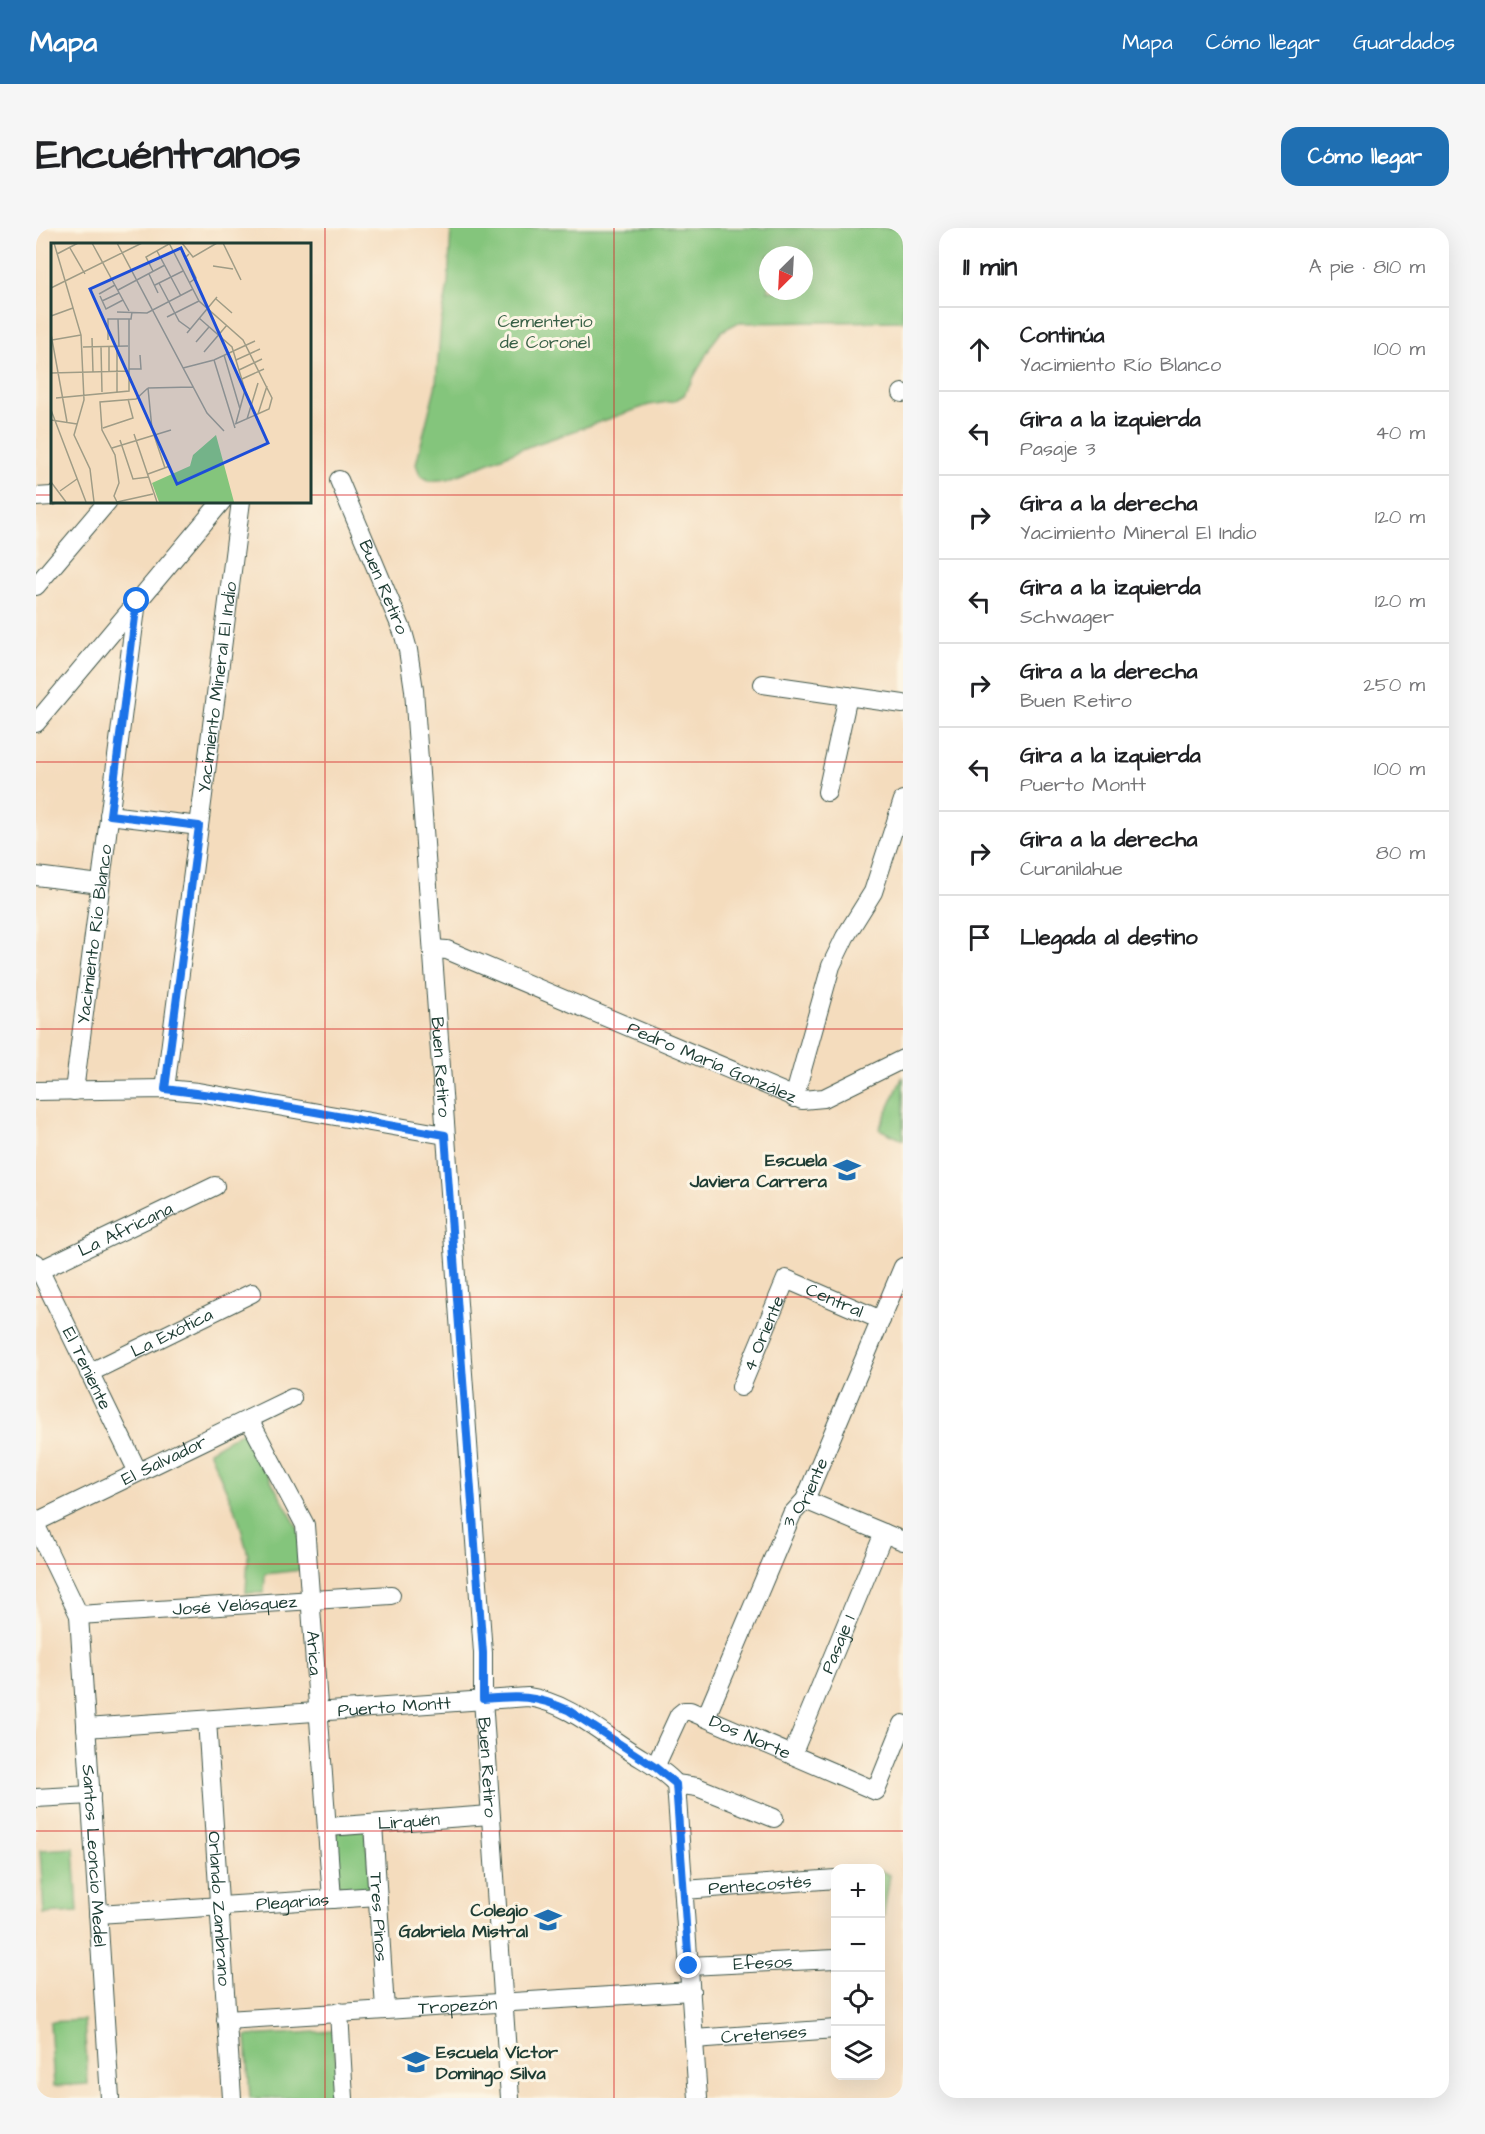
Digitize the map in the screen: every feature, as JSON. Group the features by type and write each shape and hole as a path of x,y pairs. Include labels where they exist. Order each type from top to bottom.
{"street":[{"name":"Buen Retiro","path":"339,480 395,613 408,650 417,730 483,1653 483,1699 490,1815 510,2098"},
{"path":"36,586 107,502"},
{"path":"36,723 221,502"},
{"name":"Yacimiento Mineral El Indio","path":"165,1089 241,502"},
{"name":"Yacimiento Río Blanco","path":"74,1091 137,601"},
{"path":"763,684 903,704"},
{"path":"826,792 848,696"},
{"name":"Pedro María González","path":"433,949 447,950 794,1098 831,966 845,937 873,892 903,800"},
{"path":"110,815 199,826"},
{"path":"36,876 100,884"},
{"path":"794,1098 809,1101 824,1098 903,1059"},
{"path":"36,1091 165,1089 241,1099 445,1135"},
{"name":"La Africana","path":"37,1269 215,1186"},
{"name":"3 Oriente","path":"706,1717 792,1514 805,1500 890,1312 903,1267"},
{"name":"El Teniente","path":"37,1269 138,1472"},
{"name":"Central","path":"786,1279 890,1312"},
{"name":"4 Oriente","path":"741,1387 786,1279"},
{"name":"La Exótica","path":"89,1373 252,1293"},
{"name":"El Salvador","path":"36,1524 292,1398"},
{"name":"Arica","path":"249,1419 305,1526 332,1899"},
{"path":"805,1500 897,1537"},
{"path":"36,1524 79,1615"},
{"name":"Pasaje 1","path":"792,1755 897,1537"},
{"name":"José Velásquez","path":"79,1615 391,1595"},
{"name":"Santos Leoncio Medel","path":"79,1615 110,2098"},
{"name":"Puerto Montt","path":"86,1728 528,1697 538,1698 568,1710 655,1767 676,1784"},
{"name":"Dos Norte","path":"655,1767 679,1715 684,1711 690,1711 876,1791 903,1724"},
{"name":"Orlando Zambrano","path":"207,1720 231,2098"},
{"path":"698,2098 676,1784 698,1787 774,1818"},
{"path":"36,1798 90,1795"},
{"name":"Lirquén","path":"328,1827 490,1815"},
{"name":"Tres Pinos","path":"373,1824 385,2009"},
{"name":"Pentecostés","path":"684,1890 831,1879"},
{"name":"Plegarias","path":"98,1914 378,1896"},
{"name":"Efesos","path":"689,1966 831,1959"},
{"name":"Tropezón","path":"226,2020 691,1991"},
{"path":"339,2012 344,2098"},
{"name":"Cretenses","path":"694,2039 831,2029"}],"green space":[{"name":"Cementerio de Coronel","path":"451,228 903,228 903,321 737,323 722,331 712,344 684,395 674,401 649,405 519,450 448,479 430,481 420,475 416,464 436,384 441,323 448,285"},
{"path":"903,1076 903,1140 879,1129"},
{"path":"243,1431 299,1530 301,1570 265,1574 264,1593 246,1593 248,1555 238,1517 209,1451"},
{"path":"365,1829 373,1889 339,1895 335,1831"},
{"path":"74,1848 78,1912 44,1914 40,1850"},
{"path":"885,1873 890,1875 885,1907"},
{"path":"84,2020 88,2084 54,2086 50,2022"},
{"path":"334,2031 338,2098 250,2098 246,2036"}],"place":[{"name":"Escuela Javiera Carrera","path":"847,1170"},
{"name":"Colegio Gabriela Mistral","path":"548,1920"},
{"name":"Escuela Víctor Domingo Silva","path":"416,2062"}],"route":[{"path":"137,601 110,815 199,826 165,1089 241,1099 445,1135 483,1653 483,1699 517,1696 538,1698 557,1705 655,1767 676,1784 689,1966"}]}
